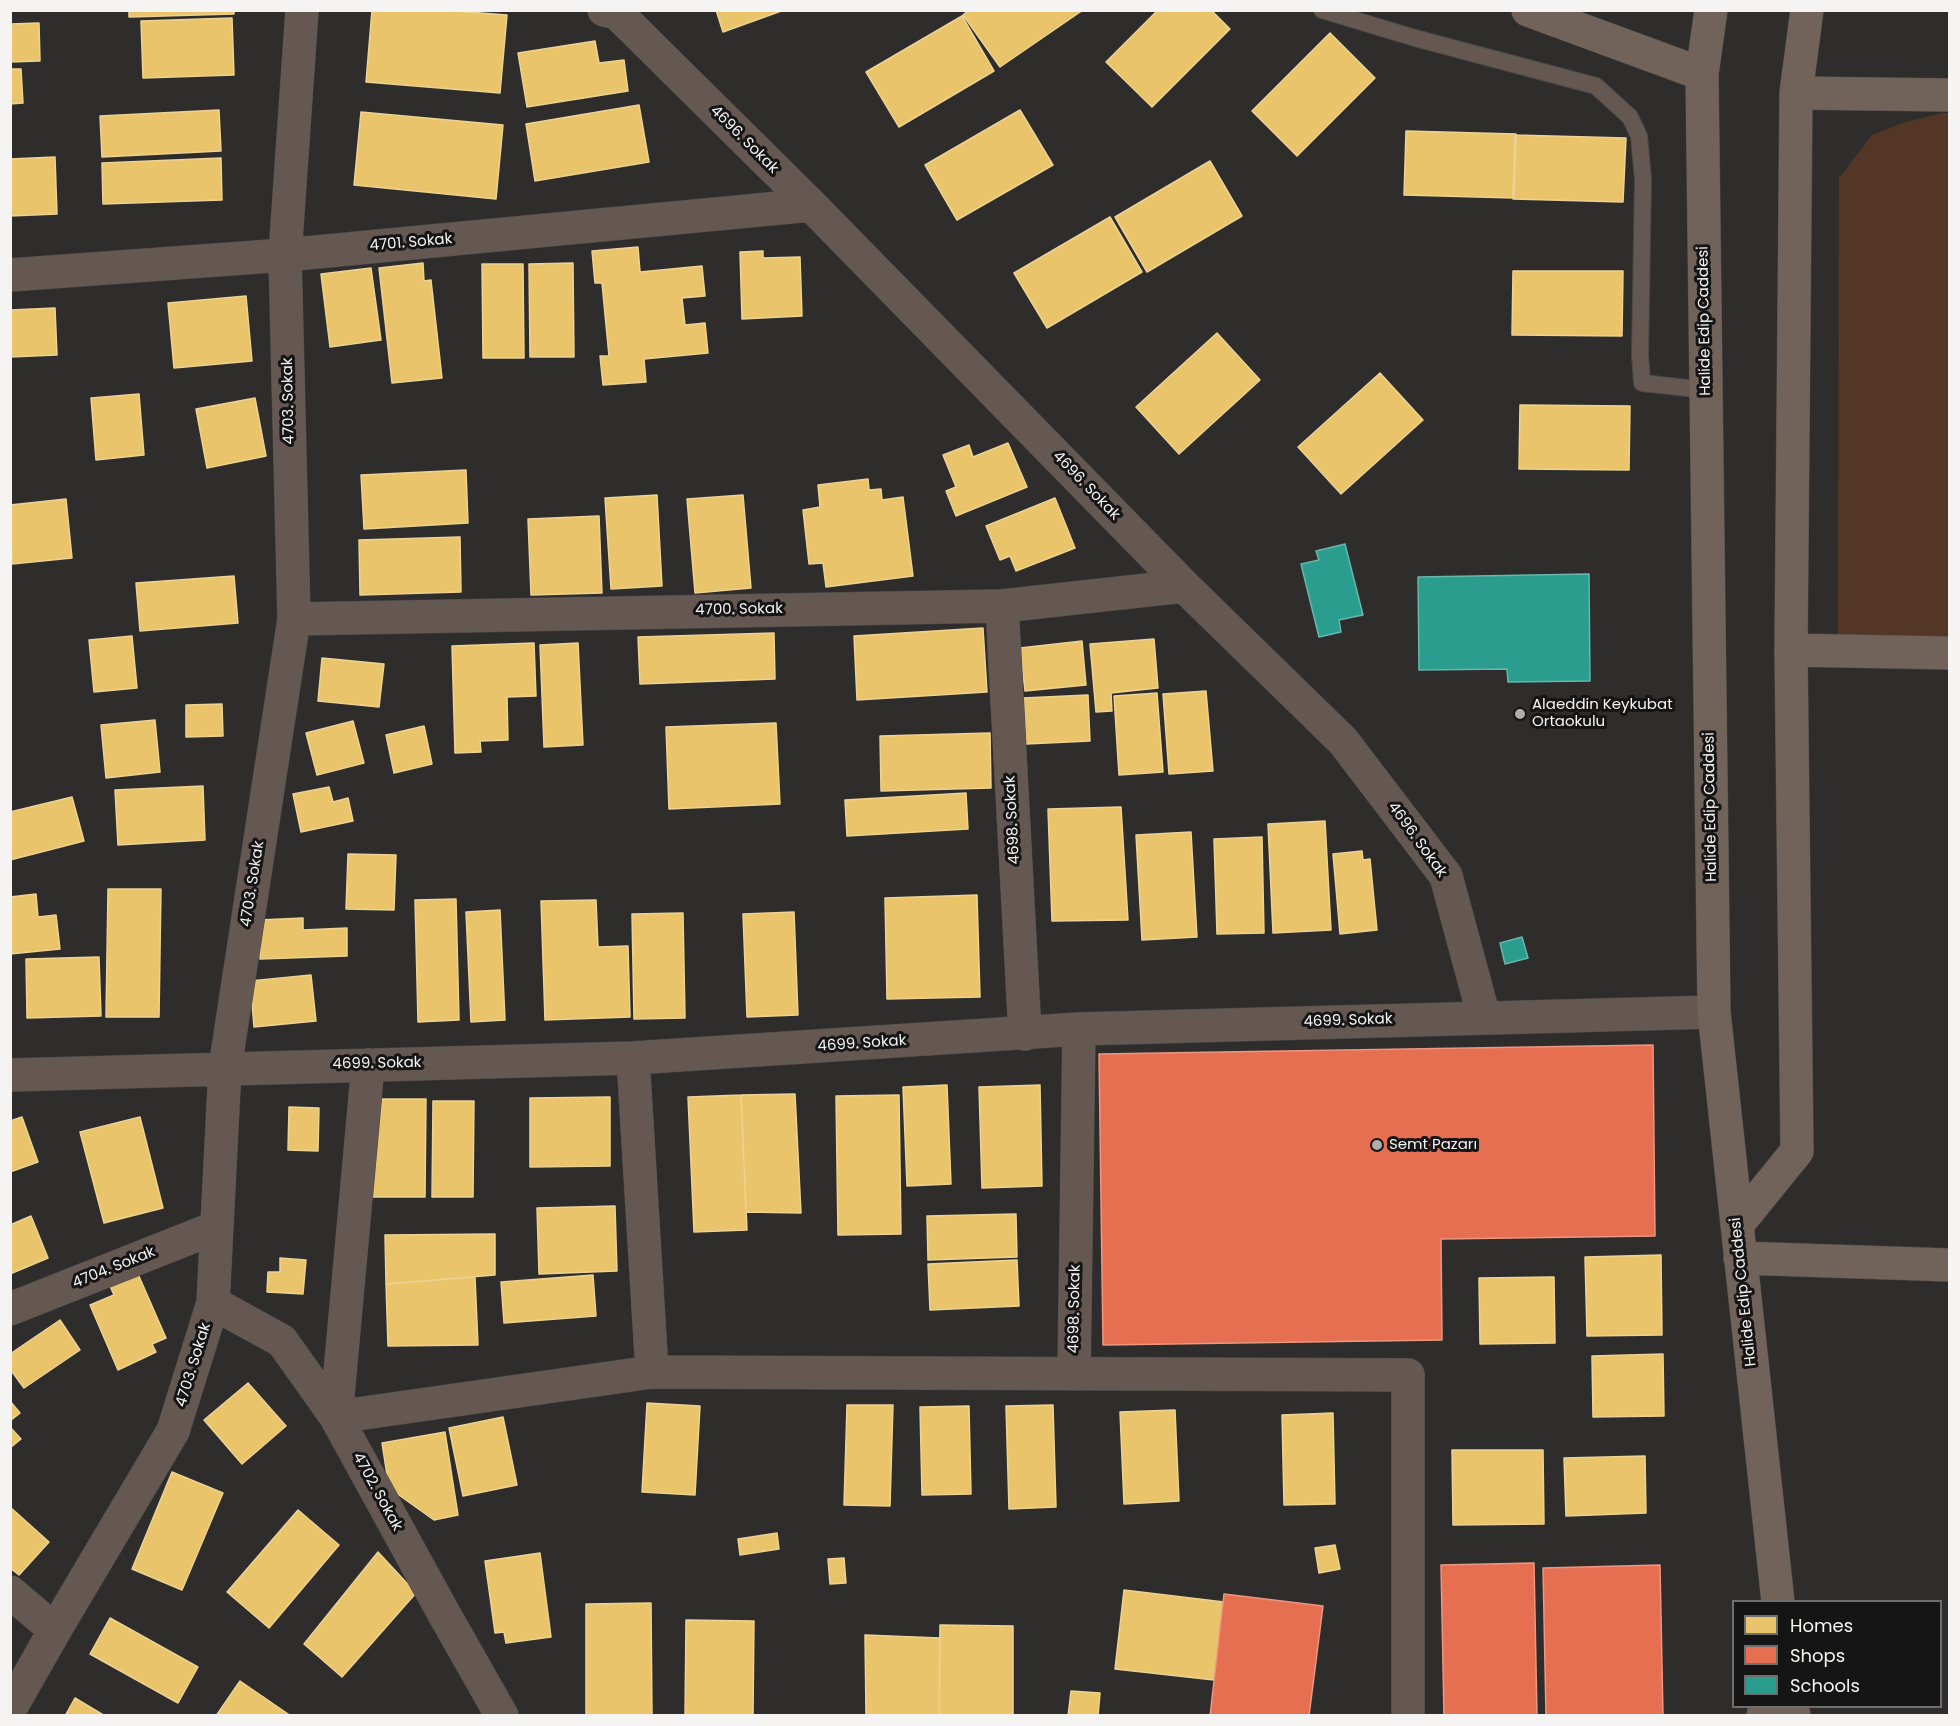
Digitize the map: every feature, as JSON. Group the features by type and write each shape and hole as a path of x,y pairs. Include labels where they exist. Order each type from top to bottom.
{"street":[{"name":"4703. Sokak","path":"10,1709 173,1431 213,1304 225,1068 294,619 285,255 302,10"},
{"path":"1528,10 1701,74"},
{"name":"Halide Edip Caddesi","path":"1711,10 1701,74 1714,1012 1778,1600"},
{"path":"1737,1225 1797,1151 1791,650 1796,93 1807,10"},
{"name":"4696. Sokak","path":"613,11 811,205 1184,586 1343,741 1446,876 1484,1017"},
{"path":"1796,93 1950,96"},
{"name":"4701. Sokak","path":"10,275 285,255 811,205"},
{"name":"4700. Sokak","path":"294,619 1002,606 1184,586"},
{"name":"4698. Sokak","path":"1002,606 1025,1034"},
{"path":"1791,650 1950,653"},
{"name":"4699. Sokak","path":"10,1075 633,1058 1079,1029 1714,1012"},
{"name":"4698. Sokak","path":"1074,1374 1079,1029"},
{"path":"633,1058 652,1372"},
{"path":"368,1065 336,1417 652,1372 1408,1375 1408,1716"},
{"name":"4704. Sokak","path":"10,1309 217,1227"},
{"path":"1740,1258 1950,1265"},
{"name":"4702. Sokak","path":"213,1304 282,1341 336,1417 502,1716"},
{"path":"10,1592 55,1630"}],"lane":[{"path":"1322,10 1414,38 1596,86 1630,117 1639,136 1642,179 1640,355 1642,383 1706,390"}],"shaded area":[{"path":"1949,113 1949,638 1838,635 1839,178 1872,135 1903,123"}],"building: Homes":[{"path":"129,10 234,10 234,14 129,17"},
{"path":"372,10 442,10 507,15 500,93 366,82"},
{"path":"716,10 784,10 723,32"},
{"path":"969,10 1083,10 1000,67 963,15"},
{"path":"1158,10 1211,10 1230,29 1152,107 1106,62"},
{"path":"962,16 994,71 899,127 866,72"},
{"path":"232,18 234,75 143,78 141,21"},
{"path":"39,23 40,61 10,62 10,24"},
{"path":"1330,33 1375,78 1297,156 1252,111"},
{"path":"595,41 599,63 624,60 628,91 527,107 518,53"},
{"path":"10,69 21,69 23,103 10,104"},
{"path":"639,105 649,162 535,181 526,124"},
{"path":"219,110 221,151 102,157 100,116"},
{"path":"1020,110 1053,165 957,220 925,165"},
{"path":"361,112 503,125 496,199 354,185"},
{"path":"1406,131 1516,134 1514,198 1404,195"},
{"path":"1515,135 1626,138 1623,202 1513,199"},
{"path":"55,157 57,214 10,216 10,159"},
{"path":"221,158 222,200 103,204 102,163"},
{"path":"1210,161 1242,216 1147,272 1115,217"},
{"path":"1110,217 1142,272 1047,328 1014,273"},
{"path":"638,247 640,272 702,266 705,296 682,298 685,325 705,323 708,353 644,359 646,382 603,385 600,356 609,356 602,283 595,283 592,251"},
{"path":"763,251 763,258 800,257 802,316 742,319 740,252"},
{"path":"423,263 424,281 431,280 442,378 392,383 379,268"},
{"path":"573,263 574,357 530,357 529,264"},
{"path":"482,264 523,264 524,358 483,358"},
{"path":"371,268 381,340 330,347 321,274"},
{"path":"1513,271 1623,271 1622,336 1512,335"},
{"path":"246,296 252,361 174,368 168,303"},
{"path":"55,308 57,355 10,357 10,310"},
{"path":"1217,333 1260,380 1179,454 1136,407"},
{"path":"1380,373 1423,420 1341,494 1298,447"},
{"path":"139,394 144,455 96,460 91,398"},
{"path":"255,398 266,456 207,468 196,409"},
{"path":"1520,405 1630,406 1629,470 1519,469"},
{"path":"1008,443 1027,487 956,516 946,491 956,487 943,455 969,445 973,457"},
{"path":"466,470 468,523 364,529 361,475"},
{"path":"868,479 869,490 881,489 882,500 903,497 913,576 826,587 823,563 809,564 803,510 820,507 818,485"},
{"path":"657,495 662,586 611,589 605,498"},
{"path":"743,495 751,588 695,593 687,499"},
{"path":"1055,498 1075,548 1016,571 1010,556 1000,560 986,526"},
{"path":"66,499 72,558 12,564 10,505"},
{"path":"599,516 602,593 531,595 528,519"},
{"path":"460,537 461,592 360,595 359,540"},
{"path":"234,576 238,623 140,631 136,583"},
{"path":"983,628 987,692 857,700 854,636"},
{"path":"774,633 775,679 640,684 638,637"},
{"path":"132,636 137,688 94,692 89,640"},
{"path":"1154,639 1158,688 1111,693 1112,711 1096,712 1090,644"},
{"path":"1082,641 1086,685 1025,691 1020,648"},
{"path":"534,643 536,696 507,697 508,740 480,741 481,752 455,753 452,646"},
{"path":"578,643 583,745 544,747 540,645"},
{"path":"322,658 384,664 379,707 318,701"},
{"path":"1206,691 1213,771 1169,774 1163,694"},
{"path":"1157,693 1163,772 1119,775 1114,696"},
{"path":"1088,695 1090,741 1026,744 1023,698"},
{"path":"222,704 223,736 186,737 186,705"},
{"path":"155,720 160,772 106,778 101,725"},
{"path":"353,721 364,763 317,775 306,733"},
{"path":"776,723 780,804 669,809 666,727"},
{"path":"424,726 432,764 394,773 386,735"},
{"path":"990,733 991,788 881,791 880,736"},
{"path":"203,786 205,840 118,845 115,790"},
{"path":"329,787 333,802 348,798 353,821 301,832 293,794"},
{"path":"966,793 968,829 847,836 845,800"},
{"path":"72,797 84,841 10,860 10,812"},
{"path":"1121,807 1128,920 1052,921 1048,809"},
{"path":"1325,821 1331,930 1273,933 1268,824"},
{"path":"1191,832 1197,937 1142,940 1136,835"},
{"path":"1262,837 1264,933 1217,934 1214,839"},
{"path":"1362,851 1363,860 1370,859 1377,930 1340,934 1333,854"},
{"path":"348,854 396,855 394,910 346,909"},
{"path":"108,889 161,889 159,1017 106,1017"},
{"path":"36,894 38,917 56,915 60,949 10,954 10,897"},
{"path":"977,895 980,997 887,999 885,898"},
{"path":"456,899 459,1020 418,1022 415,900"},
{"path":"596,900 598,947 628,946 630,1017 545,1020 541,901"},
{"path":"500,910 505,1020 471,1022 466,912"},
{"path":"794,912 798,1015 747,1017 743,914"},
{"path":"683,913 685,1018 634,1019 632,914"},
{"path":"303,918 303,930 347,928 347,956 260,959 259,920"},
{"path":"99,957 101,1016 27,1018 26,959"},
{"path":"311,975 316,1021 254,1027 250,981"},
{"path":"947,1085 951,1184 907,1186 903,1087"},
{"path":"1040,1085 1042,1186 982,1188 979,1087"},
{"path":"795,1094 801,1213 746,1212 741,1095"},
{"path":"741,1095 747,1230 694,1232 688,1097"},
{"path":"899,1095 901,1234 838,1235 836,1096"},
{"path":"610,1097 610,1166 530,1167 530,1098"},
{"path":"370,1099 426,1099 425,1197 370,1197"},
{"path":"433,1101 474,1101 473,1197 432,1197"},
{"path":"289,1107 319,1108 318,1151 288,1150"},
{"path":"22,1117 38,1162 10,1172 10,1121"},
{"path":"140,1117 163,1208 104,1223 80,1132"},
{"path":"615,1206 617,1271 539,1274 537,1208"},
{"path":"1016,1214 1017,1257 928,1260 927,1216"},
{"path":"31,1216 48,1258 10,1274 10,1225"},
{"path":"495,1234 495,1275 386,1284 385,1235"},
{"path":"1661,1255 1662,1335 1587,1336 1585,1257"},
{"path":"280,1258 306,1260 303,1294 267,1292 268,1272 280,1272"},
{"path":"1017,1260 1019,1306 930,1310 928,1264"},
{"path":"138,1274 166,1338 152,1344 156,1352 118,1370 90,1305 114,1295 110,1286"},
{"path":"593,1275 596,1316 504,1323 501,1282"},
{"path":"475,1277 478,1345 388,1346 386,1284"},
{"path":"1554,1277 1555,1343 1480,1344 1479,1278"},
{"path":"60,1320 80,1350 24,1388 10,1369 10,1354"},
{"path":"1663,1354 1664,1416 1593,1417 1592,1356"},
{"path":"248,1383 286,1426 242,1464 204,1420"},
{"path":"10,1401 20,1413 10,1421"},
{"path":"647,1403 700,1406 695,1495 642,1492"},
{"path":"847,1405 893,1405 890,1506 844,1505"},
{"path":"1053,1405 1056,1507 1009,1509 1006,1406"},
{"path":"969,1406 971,1494 922,1495 920,1407"},
{"path":"1175,1410 1179,1501 1124,1504 1120,1412"},
{"path":"1333,1413 1335,1504 1284,1505 1282,1415"},
{"path":"503,1417 517,1485 463,1496 449,1428"},
{"path":"10,1427 21,1439 10,1448"},
{"path":"445,1432 458,1515 434,1520 389,1488 382,1443"},
{"path":"1452,1450 1543,1450 1544,1524 1453,1525"},
{"path":"1645,1456 1646,1513 1566,1516 1564,1458"},
{"path":"172,1472 223,1493 182,1590 132,1569"},
{"path":"10,1507 49,1542 19,1575 10,1568"},
{"path":"298,1510 339,1545 269,1628 227,1592"},
{"path":"777,1533 779,1549 740,1555 738,1539"},
{"path":"1335,1545 1340,1569 1319,1573 1315,1548"},
{"path":"378,1552 416,1593 342,1677 304,1644"},
{"path":"540,1553 551,1637 506,1643 504,1632 495,1633 485,1561"},
{"path":"844,1558 846,1583 830,1584 828,1559"},
{"path":"1124,1590 1224,1602 1214,1680 1115,1669"},
{"path":"651,1603 652,1716 586,1716 586,1604"},
{"path":"110,1618 198,1667 178,1703 90,1654"},
{"path":"686,1620 754,1621 753,1716 685,1716"},
{"path":"940,1625 1013,1626 1013,1716 939,1716"},
{"path":"865,1635 940,1638 939,1716 866,1716"},
{"path":"240,1681 291,1716 216,1716"},
{"path":"1071,1691 1100,1693 1098,1716 1068,1716"},
{"path":"75,1698 105,1716 65,1716"}],"building: Shops":[{"name":"Semt Pazarı","path":"1653,1045 1655,1236 1441,1239 1442,1340 1103,1345 1099,1054"},
{"path":"1534,1563 1537,1716 1444,1716 1441,1565"},
{"path":"1660,1565 1663,1716 1546,1716 1543,1568"},
{"path":"1224,1594 1323,1606 1309,1716 1210,1716"}],"building: Schools":[{"path":"1345,544 1363,615 1339,620 1341,632 1319,637 1301,564 1319,560 1316,551"},
{"path":"1589,574 1590,681 1508,682 1507,669 1419,670 1418,577"},
{"path":"1522,937 1528,958 1505,964 1500,943"}],"place":[{"name":"Alaeddin Keykubat Ortaokulu","path":"1520,714"},
{"name":"Semt Pazarı","path":"1377,1145"}]}
